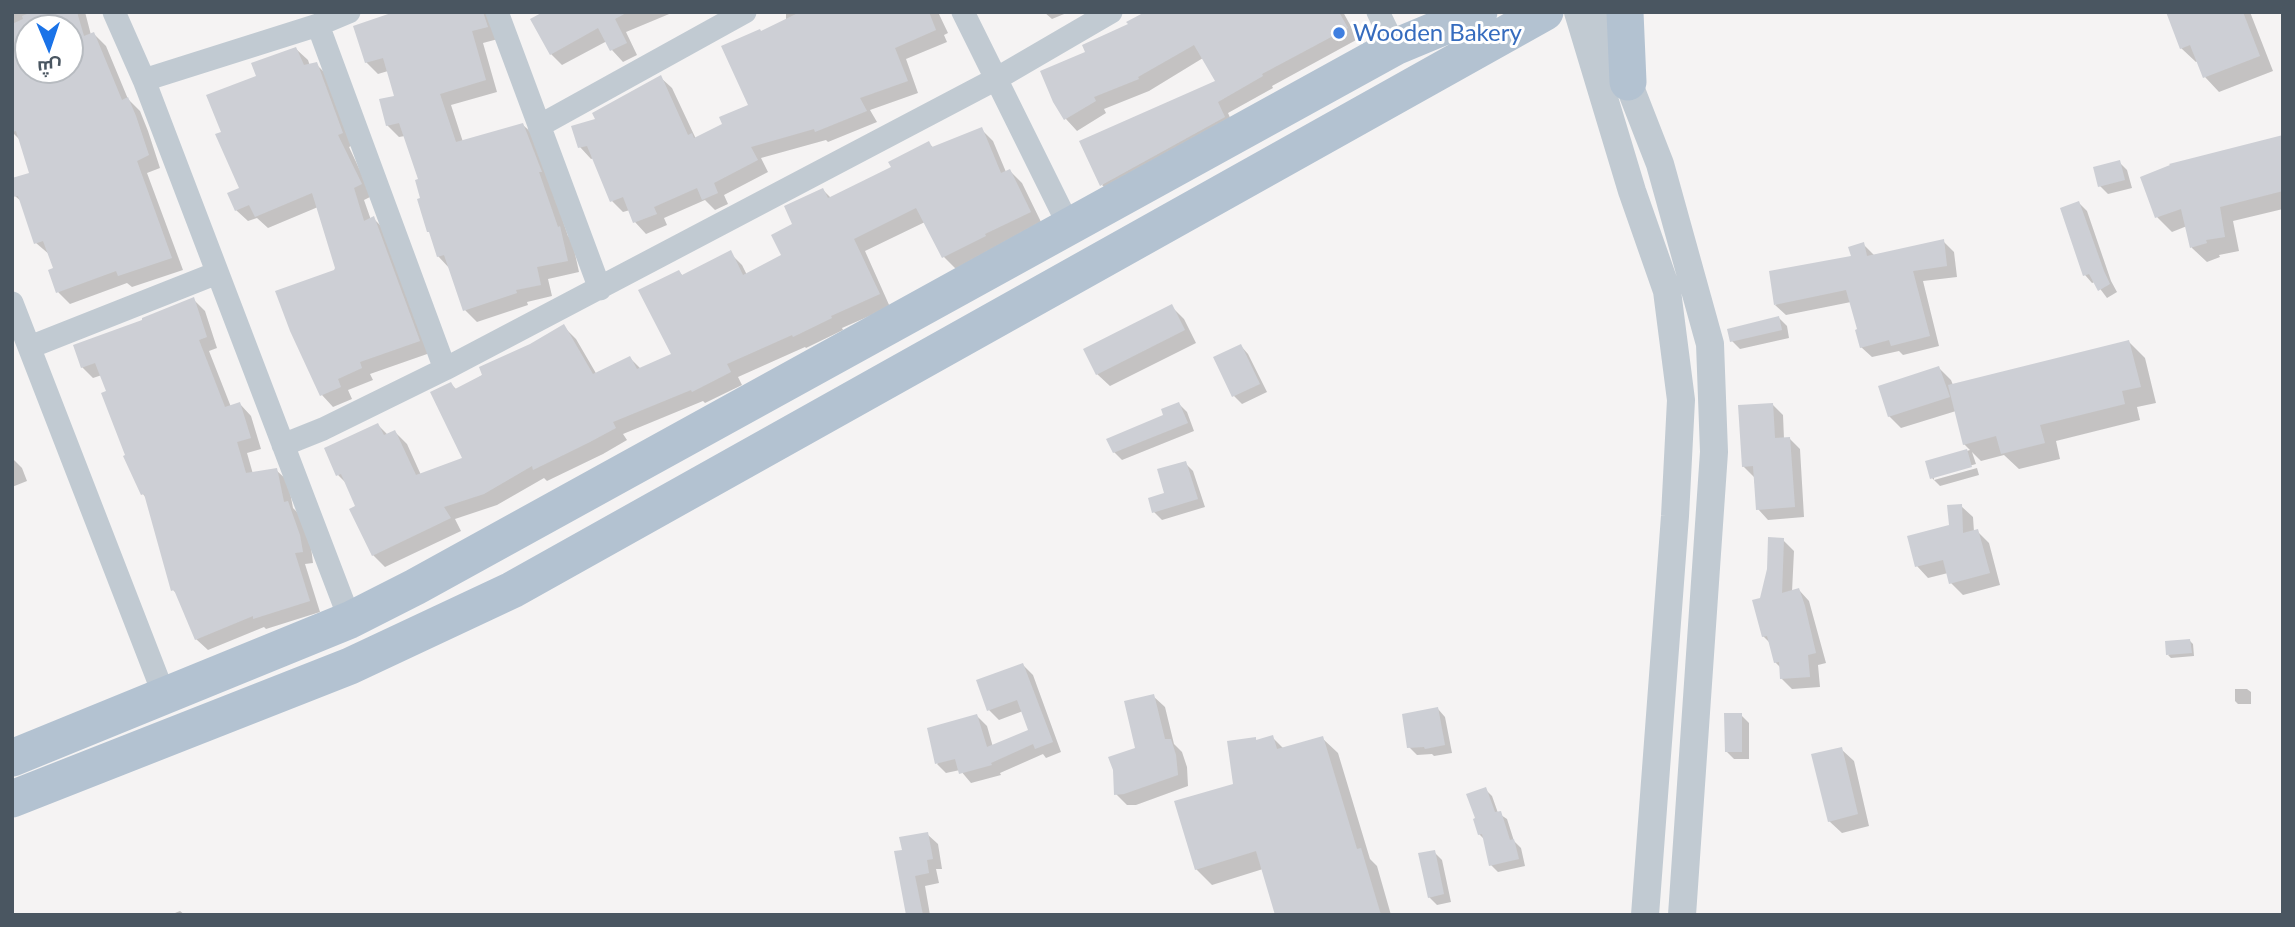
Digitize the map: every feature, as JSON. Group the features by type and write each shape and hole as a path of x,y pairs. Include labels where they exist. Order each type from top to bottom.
{"main road":[{"path":"12,799 350,666 512,590 1545,12"},
{"path":"1625,12 1628,82"},
{"path":"12,758 350,620 415,587 1395,47 1476,13"}],"street":[{"path":"114,12 144,80 350,620"},
{"path":"144,80 349,12"},
{"path":"497,12 600,289"},
{"path":"539,126 746,12"},
{"path":"963,12 1069,226"},
{"path":"283,445 323,429 445,369 600,289 996,79 1111,12"},
{"path":"1378,12 1395,47"},
{"path":"1578,12 1632,191 1667,291 1681,400 1675,516 1645,915"},
{"path":"1606,12 1628,82 1660,164 1710,344 1714,452 1682,915"},
{"path":"318,24 445,369"},
{"path":"30,348 217,273"},
{"path":"12,303 163,695"}],"building":[{"path":"32,12 78,14 27,14"},
{"path":"394,12 483,12 488,27 472,31 486,80 440,94 456,142 523,123 542,172 539,172 558,227 560,226 568,261 537,267 541,285 516,290 517,293 463,311 444,255 437,257 427,232 417,199 420,198 415,180 418,179 399,123 386,126 379,99 394,96 383,58 365,63 353,26"},
{"path":"543,12 628,12 615,19 627,43 610,51 598,28 550,55 530,19"},
{"path":"800,12 929,12 936,30 895,48 908,81 860,98 867,111 815,132 814,129 751,147 758,160 714,183 718,193 702,200 697,188 654,207 657,214 633,223 623,197 610,202 587,146 578,148 571,126 595,119 592,113 661,75 688,135 692,133 694,138 722,124 719,117 748,105 721,46"},
{"path":"1145,12 1339,12 1348,28 1262,74 1263,76 1218,102 1225,117 1100,186 1079,141 1215,81 1194,45 1138,77 1139,79 1094,97 1096,101 1064,120 1040,71 1085,52 1082,45 1128,24 1126,22"},
{"path":"2166,12 2243,12 2260,56 2203,78 2190,45 2180,49"},
{"path":"14,23 14,84 84,84 84,36 94,32 122,100 128,97 136,116 149,155 137,161 172,258 118,276 116,271 56,293 48,270 53,268 43,241 34,244 18,196 12,197 12,178 29,173 16,131 12,132"},
{"path":"296,47 304,65 317,62 343,133 338,135 362,184 354,188 364,221 374,216 420,341 360,362 362,368 338,379 341,387 320,396 275,291 335,268 312,193 255,217 249,205 235,211 227,193 239,188 215,134 221,132 206,95 256,76 251,63"},
{"path":"982,127 1001,173 1010,169 1031,212 942,258 916,208 854,239 880,294 793,337 792,335 727,364 731,372 692,392 691,390 613,422 616,428 533,470 532,466 484,494 444,507 451,518 372,556 349,509 355,506 341,474 336,476 324,448 378,423 384,435 395,430 416,475 462,458 430,392 451,382 455,389 482,375 479,367 530,344 564,324 593,374 630,356 637,369 671,354 638,290 679,270 682,275 731,250 743,275 781,255 771,235 792,224 784,206 823,188 828,198 891,167 888,162 929,141 932,147"},
{"path":"2283,135 2283,191 2220,207 2225,237 2206,240 2207,243 2190,248 2181,209 2155,218 2140,177 2169,164"},
{"path":"2120,160 2125,180 2098,187 2093,167"},
{"path":"2079,201 2110,284 2098,291 2089,274 2083,276 2060,208"},
{"path":"1944,239 1947,266 1913,271 1930,336 1891,346 1889,340 1860,348 1846,290 1774,305 1769,271 1851,256 1848,247 1864,242 1867,256"},
{"path":"194,297 207,337 199,340 225,407 240,402 251,438 237,442 246,473 277,468 284,502 288,501 300,535 303,552 295,553 310,601 253,619 253,616 195,640 174,590 171,591 144,494 141,495 123,456 125,455 101,393 106,391 95,363 81,368 73,345 142,320"},
{"path":"1172,304 1185,330 1096,375 1083,349"},
{"path":"1779,316 1782,330 1730,342 1727,329"},
{"path":"2129,340 2141,387 2122,391 2125,404 2040,425 2045,443 2001,454 1996,436 1963,445 1948,385"},
{"path":"1241,344 1260,384 1232,397 1213,357"},
{"path":"1939,366 1950,397 1888,417 1878,386"},
{"path":"1179,402 1188,423 1113,453 1106,439 1163,415 1161,409"},
{"path":"1773,403 1775,438 1790,437 1795,507 1756,510 1753,466 1742,467 1738,405"},
{"path":"1967,449 1972,467 1930,479 1925,461"},
{"path":"1186,461 1198,499 1152,513 1148,498 1164,493 1157,469"},
{"path":"1962,504 1963,533 1978,529 1990,573 1949,584 1943,560 1915,567 1907,536 1949,525 1947,505"},
{"path":"1768,537 1784,538 1782,593 1799,588 1805,606 1816,653 1808,655 1810,677 1780,679 1779,662 1774,663 1767,636 1762,637 1752,600 1760,598 1767,569"},
{"path":"2190,639 2192,653 2166,655 2165,641"},
{"path":"1023,663 1053,742 1035,749 1033,744 991,763 992,765 959,774 955,759 935,764 927,728 977,714 987,747 1028,730 1017,700 987,711 976,680"},
{"path":"1154,694 1165,739 1171,739 1176,755 1178,775 1114,795 1113,770 1108,757 1135,748 1124,701"},
{"path":"1438,707 1445,745 1425,749 1407,748 1402,714"},
{"path":"1724,713 1742,713 1742,752 1725,752"},
{"path":"1273,735 1277,749 1323,736 1357,849 1361,848 1381,915 1275,915 1256,851 1195,870 1174,801 1233,784 1227,741 1256,737 1256,740"},
{"path":"1842,747 1858,814 1828,822 1811,754"},
{"path":"1486,787 1495,812 1501,811 1510,840 1514,839 1519,859 1489,866 1482,834 1478,835 1466,794"},
{"path":"928,832 933,859 927,860 929,873 915,876 923,915 906,915 894,851 902,850 899,837"},
{"path":"1435,850 1444,894 1428,898 1418,853"}],"place":[{"name":"Wooden Bakery","path":"1339,33"}]}
